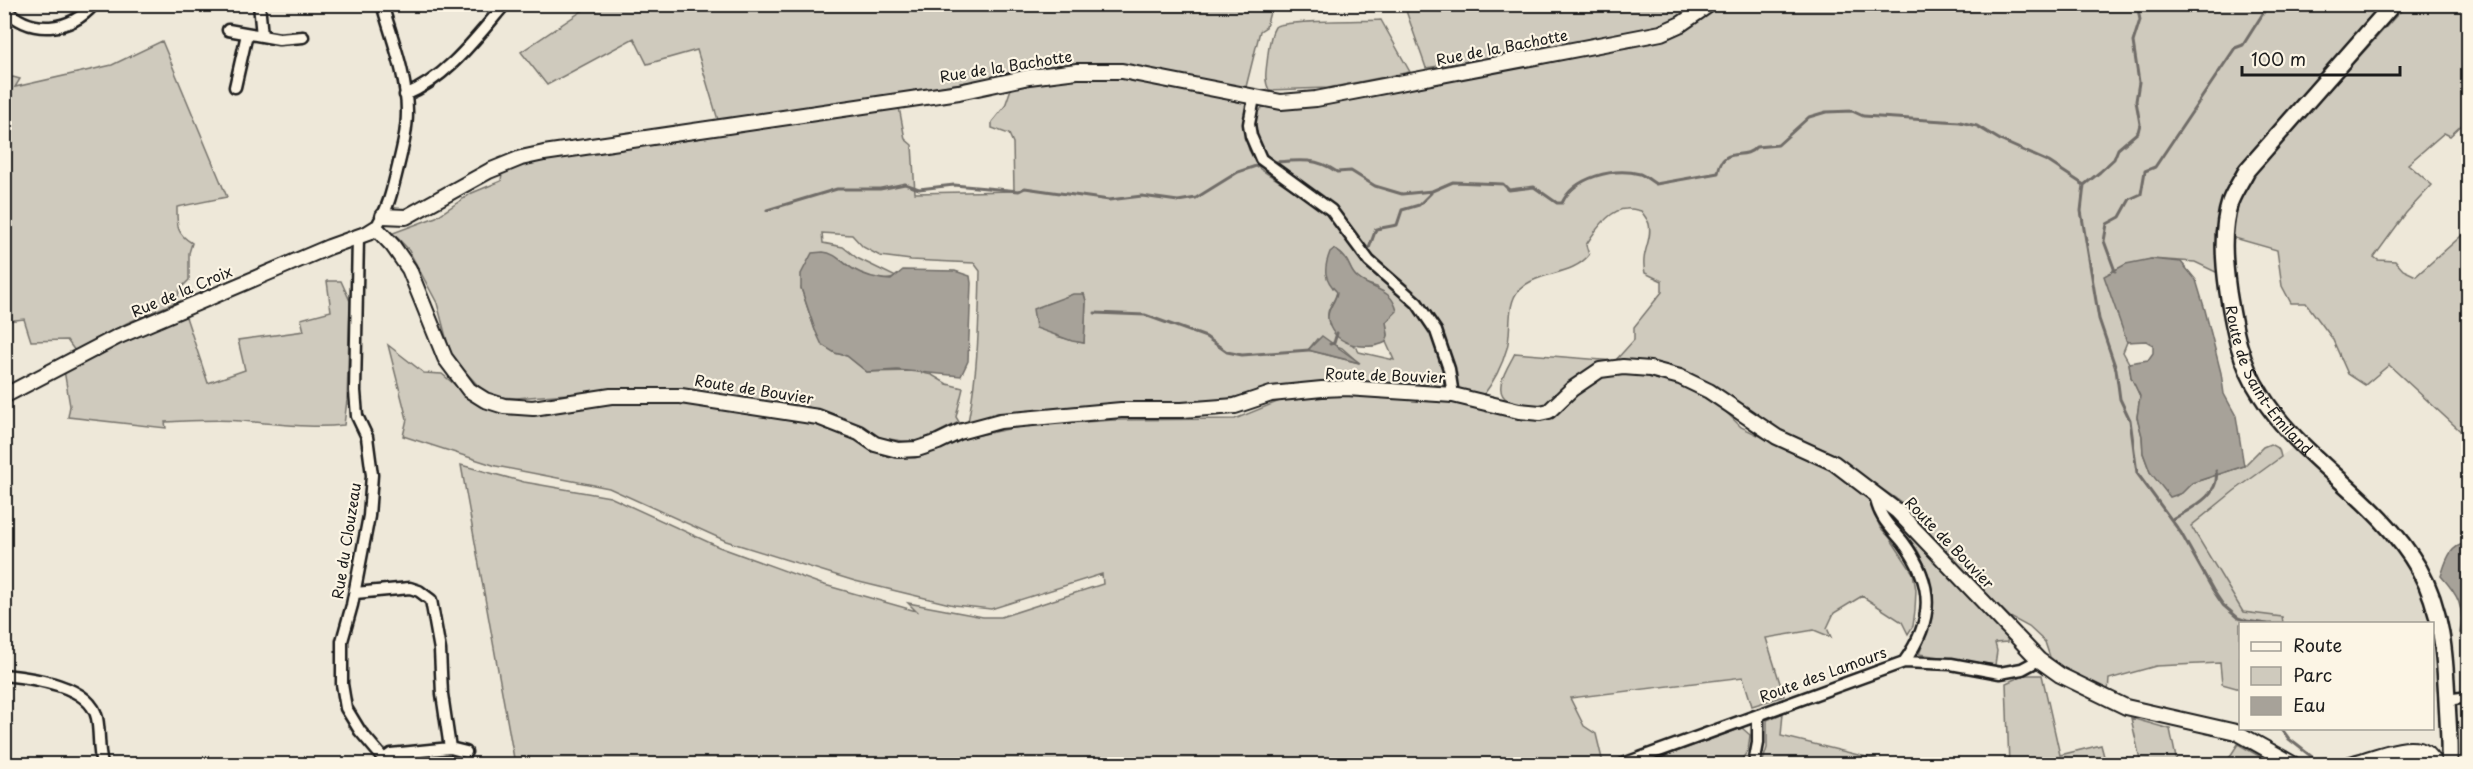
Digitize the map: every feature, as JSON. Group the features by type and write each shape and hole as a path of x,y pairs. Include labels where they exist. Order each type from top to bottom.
{"main road":[{"name":"Route de Saint-Émiland","path":"2393,4 2247,170 2231,201 2225,224 2227,281 2239,350 2261,396 2298,440 2366,503 2392,532 2427,586 2444,639 2449,765"}],"street":[{"path":"4,8 33,26 46,27 74,22 84,17 94,4"},
{"path":"259,4 262,36"},
{"path":"379,222 405,138 407,110 382,4"},
{"path":"405,95 446,68 475,40 505,4"},
{"name":"Rue de la Bachotte","path":"379,222 406,218 489,171 521,158 544,153 959,92 1051,74 1102,70 1122,71 1281,102 1316,99 1661,33 1681,24 1710,4"},
{"path":"228,30 279,39 303,37"},
{"path":"235,87 247,34"},
{"path":"1254,98 1250,124 1251,136 1261,159 1331,210 1369,261 1417,303 1436,331 1449,369 1453,395"},
{"name":"Rue de la Croix","path":"4,396 139,327 358,237 379,222"},
{"name":"Route de Bouvier","path":"379,222 409,268 445,358 459,379 469,390 485,400 504,406 533,408 611,396 681,396 819,417 859,433 874,444 898,450 916,449 959,432 1000,422 1121,410 1182,410 1235,406 1271,394 1346,387 1453,395 1519,411 1540,412 1549,411 1572,389 1600,370 1623,367 1650,369 1680,377 1708,391 1777,437 1834,464 1897,511 2039,660 2060,675 2126,707 2236,732 2293,765"},
{"name":"Rue du Clouzeau","path":"358,237 355,391 357,416 367,437 372,475 369,516 355,593 342,641 342,684 346,708 360,731 386,762"},
{"path":"1875,495 1884,521 1904,543 1918,568 1927,591 1925,624 1917,643 1904,662"},
{"path":"355,593 410,588 431,600 440,650 442,694 450,748"},
{"name":"Route des Lamours","path":"1623,765 1904,662 1928,661 2000,673 2022,669 2039,660"},
{"path":"4,675 45,681 88,701 97,716 102,765"},
{"path":"2447,700 2469,697"},
{"path":"1754,765 1758,715"},
{"path":"386,762 391,754 450,748 466,752"},
{"path":"2350,765 2405,750 2418,750 2427,754 2435,765"}],"shaded area":[{"path":"2292,448 2355,503 2403,557 2434,622 2283,622 2282,617 2243,612 2191,526"},
{"path":"2434,623 2436,627 2439,691 2434,690"}],"green space":[{"path":"591,5 1272,5 1266,27 1260,31 1246,87 1237,88 1107,64 1060,66 858,101 718,120 697,50 647,64 634,38 547,85 521,52"},
{"path":"1404,5 1699,5 1673,22 1619,37 1426,68"},
{"path":"1720,5 2380,5 2237,170 2223,198 2215,232 2220,274 2195,262 2151,259 2113,270 2117,311 2127,342 2123,352 2140,396 2137,417 2142,436 2143,453 2150,472 2176,496 2192,483 2244,466 2263,447 2270,444 2279,449 2281,457 2191,526 2243,612 2282,617 2283,622 2239,622 2239,689 2222,684 2220,663 2156,666 2109,679 2108,692 2064,669 2050,657 2045,642 2029,627 2010,617 1913,521 1908,507 1837,458 1780,431 1682,370 1630,360 1615,361 1634,340 1634,327 1662,292 1662,281 1645,273 1644,259 1650,230 1641,211 1628,209 1614,213 1603,222 1589,240 1586,245 1589,255 1582,262 1536,279 1519,290 1512,302 1507,348 1490,386 1482,397 1457,391 1425,308 1410,290 1375,261 1336,210 1264,153 1257,142 1255,114 1263,107 1284,109 1312,105 1547,63 1661,38 1683,28"},
{"path":"2406,5 2468,5 2468,119 2450,136 2444,133 2408,164 2432,185 2406,213 2374,257 2378,260 2395,261 2403,270 2416,276 2468,230 2468,438 2389,365 2365,385 2348,374 2332,338 2306,303 2291,303 2282,286 2277,250 2231,237 2235,210 2254,173"},
{"path":"1381,20 1410,72 1328,88 1269,90 1266,82 1266,68 1270,40 1275,27 1307,22"},
{"path":"162,41 227,197 177,207 178,228 183,236 192,243 189,253 189,280 180,289 176,302 127,323 75,351 67,340 31,341 24,319 7,321 5,324 5,80 13,77 20,79 15,87 112,65"},
{"path":"1101,75 1122,77 1246,102 1244,132 1249,150 1260,169 1328,212 1412,307 1433,336 1442,364 1444,386 1419,384 1400,387 1348,380 1262,391 1205,404 1003,415 968,422 976,366 978,328 980,271 974,263 880,256 863,247 852,235 822,233 823,243 843,247 857,258 896,277 882,280 867,276 852,269 841,260 801,288 815,330 835,353 847,356 867,372 914,371 932,375 947,384 963,388 956,417 959,422 921,441 903,441 882,438 828,415 692,391 632,389 516,398 499,397 484,392 451,356 437,303 408,249 393,233 436,217 472,193 501,181 502,172 524,163 899,107 905,139 912,145 915,193 1014,191 1013,143 1009,134 992,128 992,122 1005,106 1012,86 1047,79","holes":["1334,249 1344,257 1358,279 1377,287 1392,317 1386,322 1388,335 1386,342 1394,360 1359,352 1331,328 1328,313 1337,291 1333,288","1084,294 1086,301 1084,343 1056,336 1046,304","1317,339 1342,348 1359,363 1308,350"]},
{"path":"327,281 341,281 350,301 344,425 305,426 213,420 165,422 166,428 68,417 70,406 64,370 185,314 208,383 245,370 238,340 304,331 301,319 331,311"},
{"path":"388,345 424,373 442,374 471,398 530,414 580,408 610,401 677,401 818,423 855,438 869,449 894,458 915,458 935,452 960,439 1023,426 1114,420 1235,419 1282,400 1347,394 1450,401 1524,418 1545,419 1554,415 1575,395 1602,376 1619,373 1643,374 1677,382 1720,406 1741,427 1831,470 1868,496 1880,527 1913,573 1916,590 1913,626 1908,634 1902,622 1862,596 1834,613 1827,628 1831,637 1814,630 1766,638 1784,696 1752,706 1743,677 1570,698 1584,726 1596,734 1603,763 1601,764 515,764 461,465 524,482 610,497 719,547 821,584 916,611 908,603 983,617 1001,617 1103,584 1102,574 991,609 954,605 855,581 726,541 609,488 496,466 403,436 407,419"},
{"path":"1515,353 1614,361 1600,365 1564,392 1539,406 1525,406 1509,401 1501,391 1505,371"},
{"path":"1888,513 2008,635 2007,642 1995,643 1997,651 1995,665 1919,654 1929,628 1932,590 1925,565 1918,551 1890,519"},
{"path":"2024,675 2042,675 2060,755 2101,745 2106,764 2009,764 2006,683"},
{"path":"1783,713 1781,736 1895,764 1762,764 1767,748 1767,720"},
{"path":"2131,718 2170,729 2177,763 2196,764 2141,764"},
{"path":"1742,728 1750,735 1748,751 1738,764 1643,764"},
{"path":"2238,744 2273,764 2225,764"}],"water":[{"path":"1334,249 1344,257 1358,278 1386,293 1394,303 1397,311 1386,322 1388,335 1386,342 1369,346 1351,344 1336,335 1331,327 1328,314 1337,292 1327,278 1326,264 1330,252"},
{"path":"823,252 835,256 849,267 881,279 891,280 903,270 955,271 970,276 968,361 961,376 897,370 867,372 847,356 835,353 822,345 801,288 801,274 812,253"},
{"path":"2151,259 2181,262 2196,280 2221,373 2224,394 2236,416 2244,466 2192,483 2182,493 2170,497 2150,472 2143,453 2142,436 2137,417 2140,396 2131,377 2129,363 2148,360 2153,353 2153,345 2146,341 2127,342 2104,276 2126,264"},
{"path":"1073,294 1084,294 1086,301 1084,343 1036,328 1033,309"},
{"path":"1322,336 1360,363 1308,350"},
{"path":"2468,542 2468,633 2460,633 2462,616 2459,602 2441,576 2453,550"}],"waterway":[{"path":"2107,4 2134,6 2138,9 2140,20 2133,42 2139,82 2136,101 2140,124 2138,132 2118,149 2114,159 2084,185 2081,211 2099,319 2116,369 2120,399 2130,420 2137,473 2181,533 2223,605 2238,618 2254,622"},
{"path":"2115,271 2104,241 2107,224 2120,217 2130,199 2141,194 2145,171 2155,167 2235,48 2243,45 2269,4"},
{"path":"1276,162 1308,161 1330,167 1337,172 1351,171 1375,186 1402,194 1432,191 1453,182 1503,184 1509,190 1534,187 1557,203 1562,203 1576,187 1607,173 1640,174 1656,184 1718,173 1724,159 1746,153 1756,147 1778,145 1809,117 1826,112 1852,111 1863,116 1960,122 1977,126 2002,141 2049,162 2084,185"},
{"path":"767,210 837,189 880,189 905,184 919,189 954,185 1019,191 1025,188 1109,200 1142,196 1178,201 1196,198 1238,172 1259,165"},
{"path":"1368,251 1376,229 1397,225 1402,210 1419,205 1431,193"},
{"path":"1095,313 1145,315 1206,337 1227,352 1242,355 1309,350"},
{"path":"1330,344 1334,343 1337,333"},
{"path":"2172,520 2209,495 2214,488 2216,471"},
{"path":"2282,730 2289,739 2321,764"}]}
